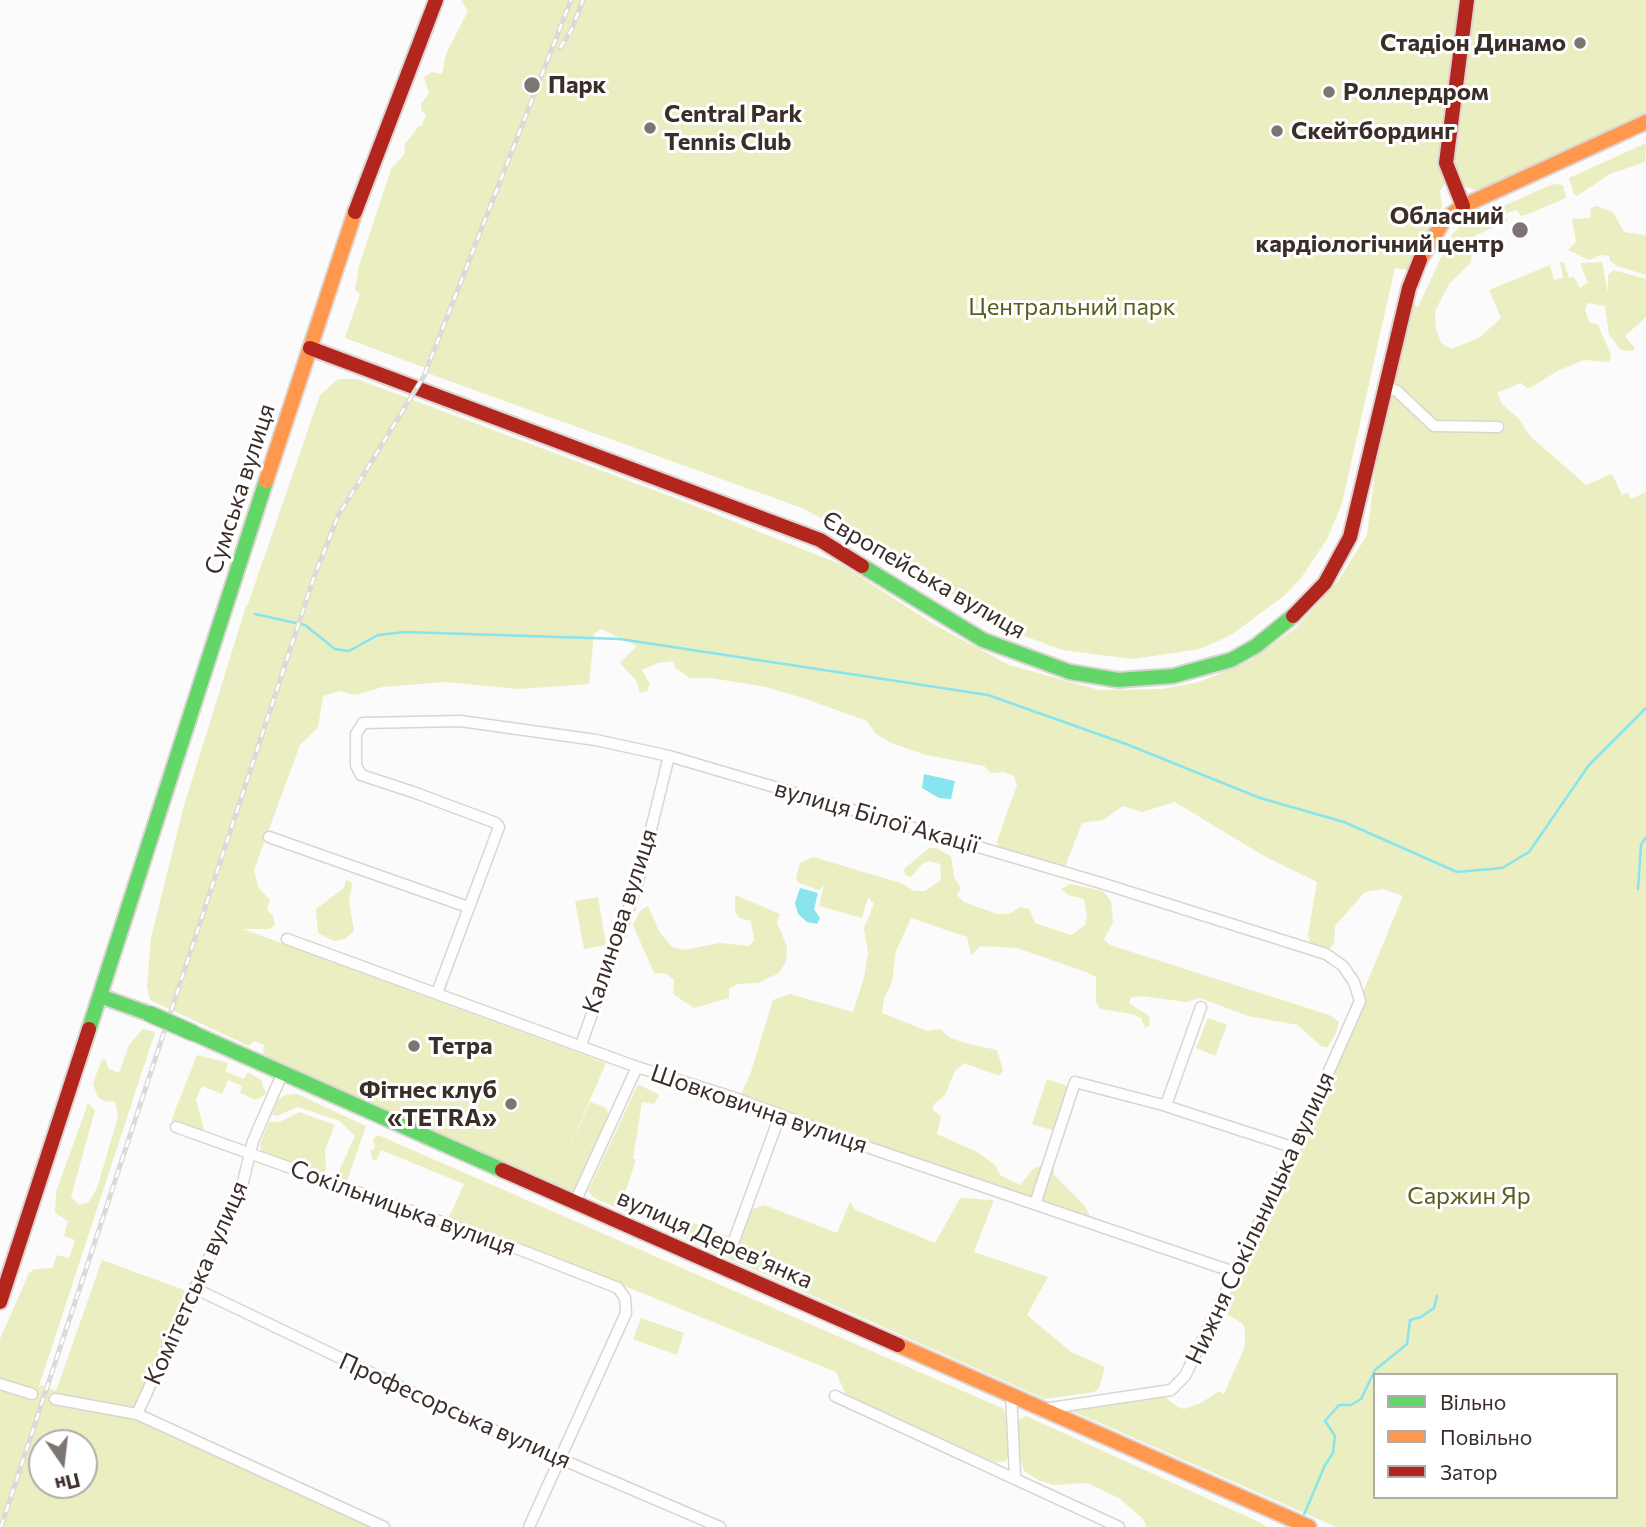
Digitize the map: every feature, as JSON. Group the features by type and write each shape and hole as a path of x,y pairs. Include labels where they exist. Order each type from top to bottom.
{"main road":[{"name":"Сумська вулиця","path":"0,1302 100,996 174,757 361,195 436,0"},
{"path":"1463,205 1446,163 1467,0"},
{"name":"Європейська вулиця","path":"310,348 835,547 998,647 1059,670 1118,680 1173,676 1231,660 1278,630 1325,583 1350,537 1406,297 1417,266 1444,220 1463,205 1646,122"},
{"name":"вулиця Дерев’янка","path":"100,996 150,1014 283,1072 1309,1527"}],"street":[{"path":"1386,387 1397,391 1416,411 1438,427 1498,428"},
{"name":"вулиця Білої Акації","path":"468,907 499,831 496,823 361,775 356,765 356,730 360,725 460,721 596,740 669,756 1305,946 1326,954 1343,966 1354,982 1360,1001"},
{"name":"Калинова вулиця","path":"581,1045 638,882 669,756"},
{"path":"269,837 468,907 437,993"},
{"name":"Шовковична вулиця","path":"286,939 637,1067 1234,1272"},
{"name":"Нижня Сокільницька вулиця","path":"1044,1409 1171,1390 1180,1383 1295,1148 1360,1001"},
{"path":"1166,1105 1200,1007"},
{"path":"575,1202 637,1067"},
{"name":"Комітетська вулиця","path":"138,1414 242,1186 250,1153 283,1072"},
{"path":"1035,1204 1075,1082 1166,1105 1295,1148"},
{"path":"733,1246 780,1115"},
{"name":"Сокільницька вулиця","path":"176,1128 612,1285 625,1298 626,1313 562,1459"},
{"name":"Професорська вулиця","path":"194,1288 377,1377 720,1527"},
{"path":"0,1384 32,1394"},
{"path":"1011,1393 1016,1477"},
{"path":"835,1396 864,1412 1016,1477 1119,1527"},
{"path":"55,1399 138,1414 384,1527"},
{"path":"529,1527 562,1459"}],"green space":[{"name":"Центральний парк","path":"461,0 1461,0 1450,72 1454,85 1447,181 1440,191 1442,207 1431,223 1410,270 1395,268 1342,503 1327,539 1301,578 1284,596 1231,635 1200,649 1133,659 1062,650 1004,628 893,556 802,508 427,373 428,369 345,338 360,294 355,290 359,266 391,169 404,155 405,144 419,126 422,126 426,115 421,110 421,104 429,93 424,77 432,72 442,74 446,54 468,11"},
{"path":"1472,0 1646,0 1646,121 1482,192 1466,187 1456,177 1451,162"},
{"path":"1646,143 1645,162 1610,174 1577,196 1574,194 1569,178"},
{"name":"Саржин Яр","path":"1553,184 1563,185 1566,198 1526,215 1521,216 1517,210 1507,213 1505,215 1508,221 1474,236 1471,262 1449,284 1435,311 1436,329 1441,343 1451,349 1479,338 1501,318 1489,290 1550,265 1554,280 1563,278 1560,262 1564,262 1569,278 1574,277 1580,288 1588,283 1580,263 1602,262 1608,293 1608,275 1613,270 1646,279 1646,317 1625,336 1635,348 1632,351 1621,350 1609,335 1605,306 1588,303 1585,309 1589,322 1598,325 1611,355 1609,362 1584,360 1559,370 1532,387 1527,388 1521,383 1497,393 1502,404 1518,418 1530,436 1586,485 1612,474 1622,495 1628,493 1631,499 1646,492 1646,1527 1336,1527 1068,1409 1161,1394 1184,1409 1201,1403 1219,1391 1224,1394 1245,1346 1245,1330 1243,1324 1225,1313 1224,1305 1284,1181 1403,896 1383,889 1365,892 1335,926 1334,943 1330,948 1317,948 1310,942 1308,935 1317,882 1264,856 1175,802 1142,812 1123,806 1103,820 1082,823 1064,869 998,848 997,841 1017,785 1014,776 1004,772 991,773 984,766 926,755 891,743 875,733 867,721 803,698 766,687 711,678 690,678 675,668 673,661 658,663 642,670 650,684 647,691 640,693 636,680 620,663 637,646 601,629 594,634 589,684 519,689 445,682 383,687 355,695 339,691 323,696 318,727 300,745 254,870 258,887 270,900 267,910 273,916 275,925 269,929 243,929 606,1063 562,1164 590,1102 605,1107 611,1119 575,1190 570,1191 269,1059 263,1053 264,1045 254,1041 249,1046 150,1000 147,987 151,938 183,809 247,603 247,607 320,395 338,379 357,379 680,500 842,565 935,625 1009,665 1099,690 1162,689 1199,682 1251,660 1297,627 1338,581 1367,535 1386,387 1412,302 1418,307 1451,236 1462,224"},
{"path":"1597,206 1613,212 1624,232 1646,235 1646,275 1617,266 1610,261 1609,256 1601,255 1589,260 1568,250 1576,242 1572,219 1590,218 1591,208"},
{"path":"929,848 936,848 951,856 954,877 961,888 957,895 964,902 997,914 1009,914 1020,907 1029,909 1035,923 1071,935 1085,925 1087,916 1084,899 1068,895 1061,889 1070,884 1103,891 1111,901 1113,922 1104,939 1110,945 1329,1015 1339,1022 1336,1033 1328,1047 1322,1047 1298,1025 1248,1016 1200,998 1186,1002 1141,996 1130,998 1130,1004 1149,1016 1150,1025 1145,1028 1141,1018 1132,1014 1100,1009 1096,1002 1096,977 1086,972 1017,948 981,946 971,955 967,937 911,918 896,951 892,982 884,999 882,1013 927,1031 940,1029 950,1038 997,1050 1003,1070 1000,1075 994,1074 964,1063 955,1071 945,1095 934,1104 933,1110 941,1116 937,1134 977,1152 995,1165 1000,1175 1020,1185 1033,1169 1053,1160 1054,1175 1085,1206 1092,1220 894,1155 740,1096 750,1075 773,1000 790,994 853,1012 864,978 868,953 864,928 874,904 868,897 862,918 819,906 824,885 819,890 799,883 796,878 800,863 813,857 901,883 914,891 925,891 941,880 940,864 929,861 922,864 911,877 905,875 904,869"},
{"path":"346,880 351,882 352,886 349,901 354,931 345,939 334,941 318,933 316,909 344,888"},
{"path":"735,895 780,914 777,923 787,946 786,961 779,973 758,983 737,984 729,989 729,998 694,1008 673,994 674,980 667,974 654,973 633,925 640,911 648,906 660,933 672,947 684,950 720,943 749,946 754,940 751,921 739,918 735,911"},
{"path":"598,897 606,945 584,949 575,901"},
{"path":"1208,1018 1227,1025 1215,1056 1196,1048"},
{"path":"143,1029 155,1032 38,1389 41,1385 56,1391 102,1260 187,1291 138,1414 379,1527 0,1527 0,1339 29,1273 34,1269 52,1268 57,1255 69,1258 75,1240 64,1236 68,1221 55,1213 56,1192 88,1103 95,1110 71,1197 79,1205 89,1202 97,1188 118,1117 115,1101 106,1102 98,1097 93,1084 101,1061 105,1059 109,1069 119,1073 129,1045"},
{"path":"197,1055 228,1063 225,1071 244,1079 248,1072 261,1080 266,1094 256,1100 240,1093 242,1086 228,1080 222,1094 202,1086 196,1100 205,1133 171,1121"},
{"path":"1047,1079 1068,1086 1054,1131 1032,1124"},
{"path":"638,1084 659,1095 654,1104 642,1102 633,1159 636,1159 624,1197 669,1211 658,1225 594,1198 588,1191"},
{"path":"297,1094 366,1126 347,1181 416,1207 414,1211 335,1180 355,1136 340,1121 298,1107 277,1116 272,1114 278,1100 285,1095"},
{"path":"299,1112 335,1125 325,1150 326,1170 321,1176 271,1159 261,1151 260,1144 269,1122 280,1122"},
{"path":"378,1135 1004,1409 1011,1448 1009,1456 1005,1461 995,1462 853,1399 845,1393 836,1372 509,1239 445,1226 464,1184 381,1150 376,1161 372,1159 370,1151 375,1148 373,1139"},
{"path":"960,1198 994,1200 974,1252 1048,1277 1027,1315 1071,1352 1105,1367 1099,1388 1094,1392 1045,1399 687,1240 678,1229 683,1219 738,1240 751,1210 764,1205 837,1233 850,1202 855,1210 935,1243"},
{"path":"641,1318 684,1333 677,1355 633,1339"},
{"path":"1026,1416 1266,1527 1147,1527 1143,1519 1119,1498 1087,1483 1054,1485 1038,1480 1024,1471 1017,1449 1018,1420"}],"water":[{"path":"924,774 955,781 951,799 939,798 922,788"},
{"path":"800,888 818,893 814,909 820,918 817,924 807,922 798,914 795,903"}],"waterway":[{"path":"255,614 305,625 335,649 349,651 378,635 405,632 620,639 988,695 1126,744 1260,798 1344,822 1457,872 1502,868 1529,852 1589,765 1646,708"},
{"path":"1638,889 1641,845 1646,837"},
{"path":"1374,1373 1407,1344 1410,1320 1421,1317 1434,1308 1437,1296"},
{"path":"1303,1517 1325,1465 1333,1453 1335,1436 1325,1421 1339,1405 1351,1405 1361,1399 1373,1374"}],"railway":[{"path":"1,1527 314,577 338,516 424,376 571,0"},
{"path":"560,48 571,31 583,0"}],"traffic: fast":[{"path":"89,1029 266,481"},
{"path":"862,566 983,640 1070,672 1118,680 1173,676 1231,660 1256,646 1293,616"},
{"path":"100,996 150,1014"},
{"path":"150,1014 193,1033"},
{"path":"193,1033 502,1170"}],"traffic: slow":[{"path":"1420,260 1444,220 1463,206 1646,122"},
{"path":"266,481 355,212"},
{"path":"898,1345 1309,1527"}],"traffic: jam":[{"path":"355,212 436,0"},
{"path":"1463,206 1446,163 1467,0"},
{"path":"1293,616 1325,583 1350,537 1409,288 1420,260"},
{"path":"310,348 820,540 862,566"},
{"path":"0,1302 89,1029"},
{"path":"502,1170 898,1345"}],"place":[{"name":"Стадіон Динамо","path":"1580,43"},
{"name":"Парк","path":"532,85"},
{"name":"Роллердром","path":"1329,92"},
{"name":"Central Park Tennis Club","path":"650,128"},
{"name":"Скейтбординг","path":"1277,131"},
{"name":"Обласний кардiологiчний центр","path":"1520,230"},
{"name":"Тетра","path":"414,1046"},
{"name":"Фітнес клуб «TETRA»","path":"511,1104"}]}
